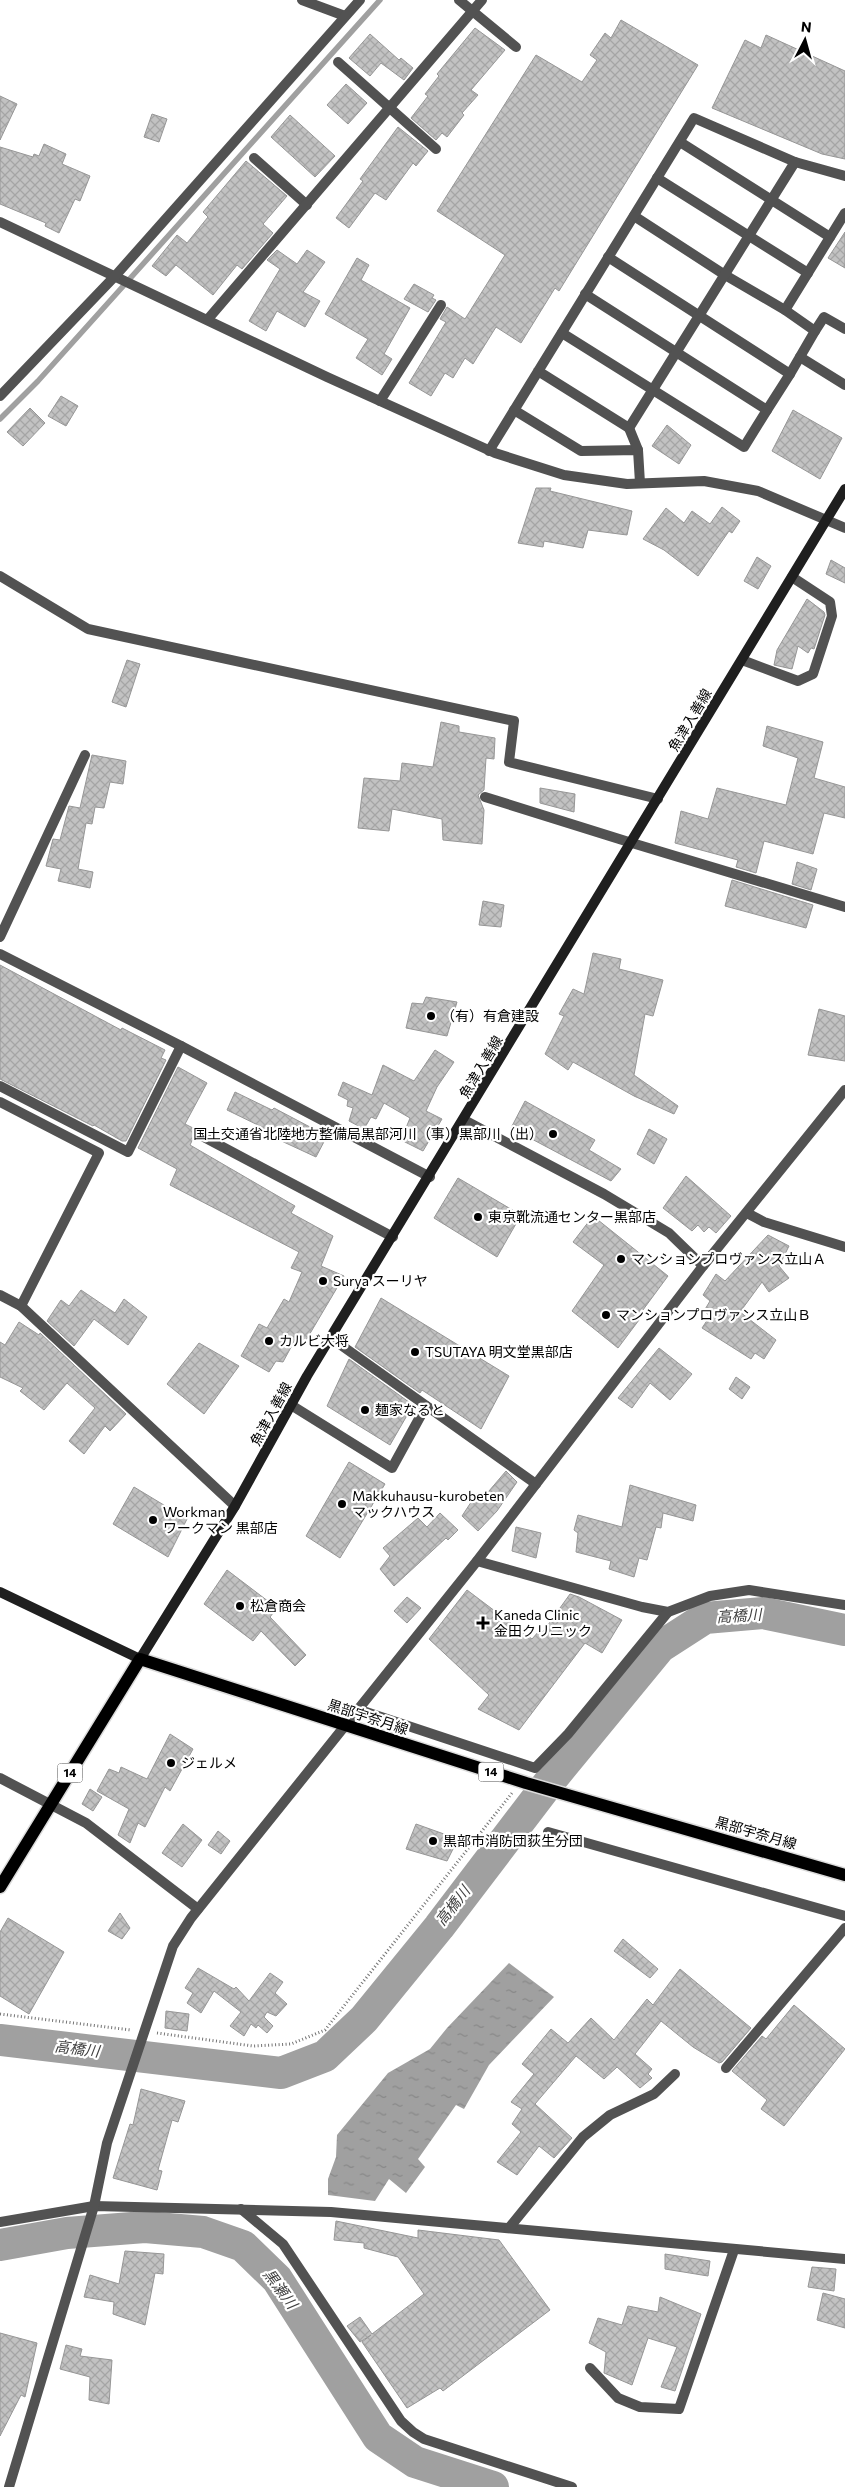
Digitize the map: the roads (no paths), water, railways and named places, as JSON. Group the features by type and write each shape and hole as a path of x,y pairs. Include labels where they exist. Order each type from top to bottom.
{"main road":[{"name":"魚津入善線","path":"140,1659 235,1506 331,1338 845,489"},
{"path":"0,1592 140,1659"},
{"name":"黒部宇奈月線","path":"140,1659 522,1781 845,1875"},
{"name":"14","path":"0,1887 140,1659"}],"street":[{"path":"302,0 345,16"},
{"path":"0,396 116,275 360,0"},
{"path":"459,0 516,47"},
{"path":"208,319 482,0"},
{"path":"338,62 436,149"},
{"path":"489,451 694,118 795,162 845,176"},
{"path":"680,142 830,236"},
{"path":"254,158 307,205"},
{"path":"629,428 795,162"},
{"path":"657,178 808,273"},
{"path":"785,310 845,213"},
{"path":"634,216 725,275 785,310 815,331"},
{"path":"0,222 489,451 564,476 627,484 704,481 758,491 845,528"},
{"path":"608,257 790,374"},
{"path":"585,294 766,410"},
{"path":"380,401 441,305"},
{"path":"562,333 744,447 824,316 845,329"},
{"path":"800,357 845,385"},
{"path":"538,371 629,428 638,450 640,483"},
{"path":"514,410 581,450 638,450"},
{"path":"0,576 88,629 514,721 509,762 658,799"},
{"path":"742,660 798,681 813,674 832,616 830,602 792,576"},
{"path":"0,937 85,755"},
{"path":"485,797 845,907"},
{"path":"0,954 181,1046 430,1177"},
{"path":"0,1086 128,1152 181,1046"},
{"path":"9,2487 94,2206 107,2143 173,1946 198,1909 343,1725 477,1560 703,1266 845,1090"},
{"path":"0,1102 99,1153 21,1306"},
{"path":"464,1120 612,1198 669,1233 703,1266"},
{"path":"202,1136 393,1237"},
{"path":"747,1213 764,1222 845,1247"},
{"path":"0,1295 21,1306 235,1506"},
{"path":"331,1338 536,1484"},
{"path":"292,1405 392,1468 426,1406"},
{"path":"477,1560 642,1607 668,1612"},
{"path":"357,1709 535,1768 568,1734 668,1612 710,1596 749,1590 845,1606"},
{"path":"0,1778 86,1824 198,1909"},
{"path":"548,1832 845,1916"},
{"path":"726,2068 845,1928"},
{"path":"509,2228 583,2137 610,2115 654,2094 675,2074"},
{"path":"0,2222 94,2206 331,2212 845,2259"},
{"path":"241,2209 283,2244 401,2421 413,2432 424,2439 572,2487"},
{"path":"590,2368 618,2398 640,2407 679,2409 734,2250"}],"water":[{"path":"509,1963 554,1997 489,2065 464,2109 456,2105 418,2159 425,2167 406,2193 389,2179 375,2201 328,2195 328,2179 336,2157 337,2135 388,2073 430,2049 447,2028"}],"waterway":[{"path":"0,419 38,381 380,0"},
{"name":"高橋川","path":"0,2040 281,2073 325,2056 364,2019 439,1927 554,1776 660,1647 705,1618 763,1613 845,1630"},
{"name":"黒瀬川","path":"0,2245 67,2233 145,2227 203,2232 243,2246 277,2279 378,2437 415,2462 493,2487"}],"place":[{"name":"（有）有倉建設","path":"431,1016"},
{"name":"国土交通省北陸地方整備局黒部河川（事）黒部川（出）","path":"553,1134"},
{"name":"東京靴流通センター黒部店","path":"478,1217"},
{"name":"マンションプロヴァンス立山Ａ","path":"621,1259"},
{"name":"Surya スーリヤ","path":"323,1281"},
{"name":"マンションプロヴァンス立山Ｂ","path":"606,1315"},
{"name":"カルビ大将","path":"269,1341"},
{"name":"TSUTAYA 明文堂黒部店","path":"415,1352"},
{"name":"麺家なると","path":"365,1410"},
{"name":"Makkuhausu-kurobeten マックハウス","path":"342,1504"},
{"name":"Workman ワークマン 黒部店","path":"153,1520"},
{"name":"松倉商会","path":"240,1606"},
{"name":"Kaneda Clinic 金田クリニック","path":"483,1623"},
{"name":"ジェルメ","path":"171,1763"},
{"name":"黒部市消防団荻生分団","path":"433,1841"}]}
